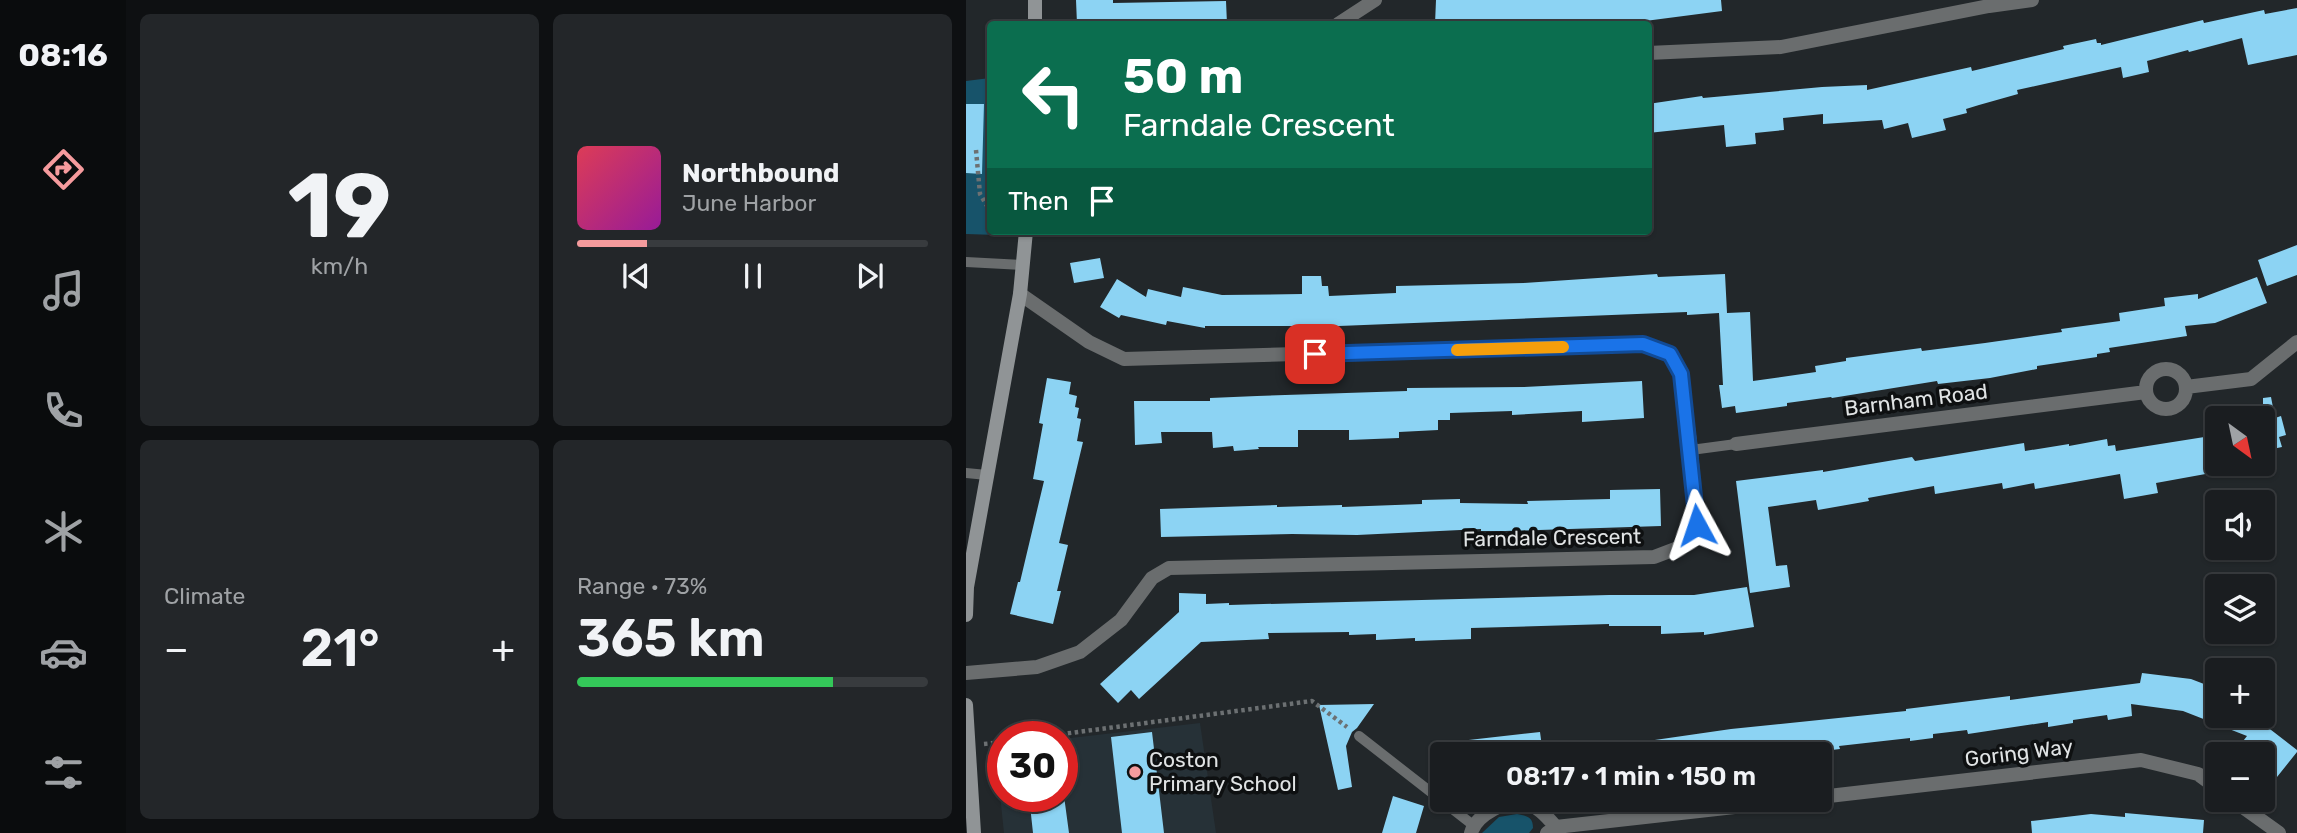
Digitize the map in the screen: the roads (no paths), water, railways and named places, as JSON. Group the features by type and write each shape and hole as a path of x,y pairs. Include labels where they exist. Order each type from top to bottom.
{"street":[{"path":"1035,0 1035,21"},
{"path":"1343,21 1375,0"},
{"path":"1652,53 1782,47 2032,0"},
{"path":"966,615 967,587 1020,294 1026,235"},
{"name":"Farndale Crescent","path":"966,673 1037,667 1080,652 1121,620 1152,578 1169,568 1654,556 1683,545 1697,525 1681,374 1670,354 1643,344 1124,359 1089,342 1020,294"},
{"path":"2186,387 2251,379 2297,342"},
{"path":"2163,369 2180,375 2186,387 2182,400 2172,408 2165,409 2152,404 2146,392 2148,380 2163,369"},
{"name":"Barnham Road","path":"1736,444 2146,392"},
{"path":"966,705 974,833"},
{"name":"Goring Way","path":"1832,796 2141,760 2198,774 2205,779"},
{"path":"1472,829 1498,806 1524,803 1542,811 1551,830 1699,812"},
{"path":"2250,812 2279,833"}],"lane":[{"path":"966,262 1023,265"},
{"name":"Barnham Road","path":"1691,450 1736,444"},
{"path":"966,473 988,475"},
{"path":"1359,736 1472,829"}],"place":[{"name":"Coston Primary School","path":"1135,772"}]}
